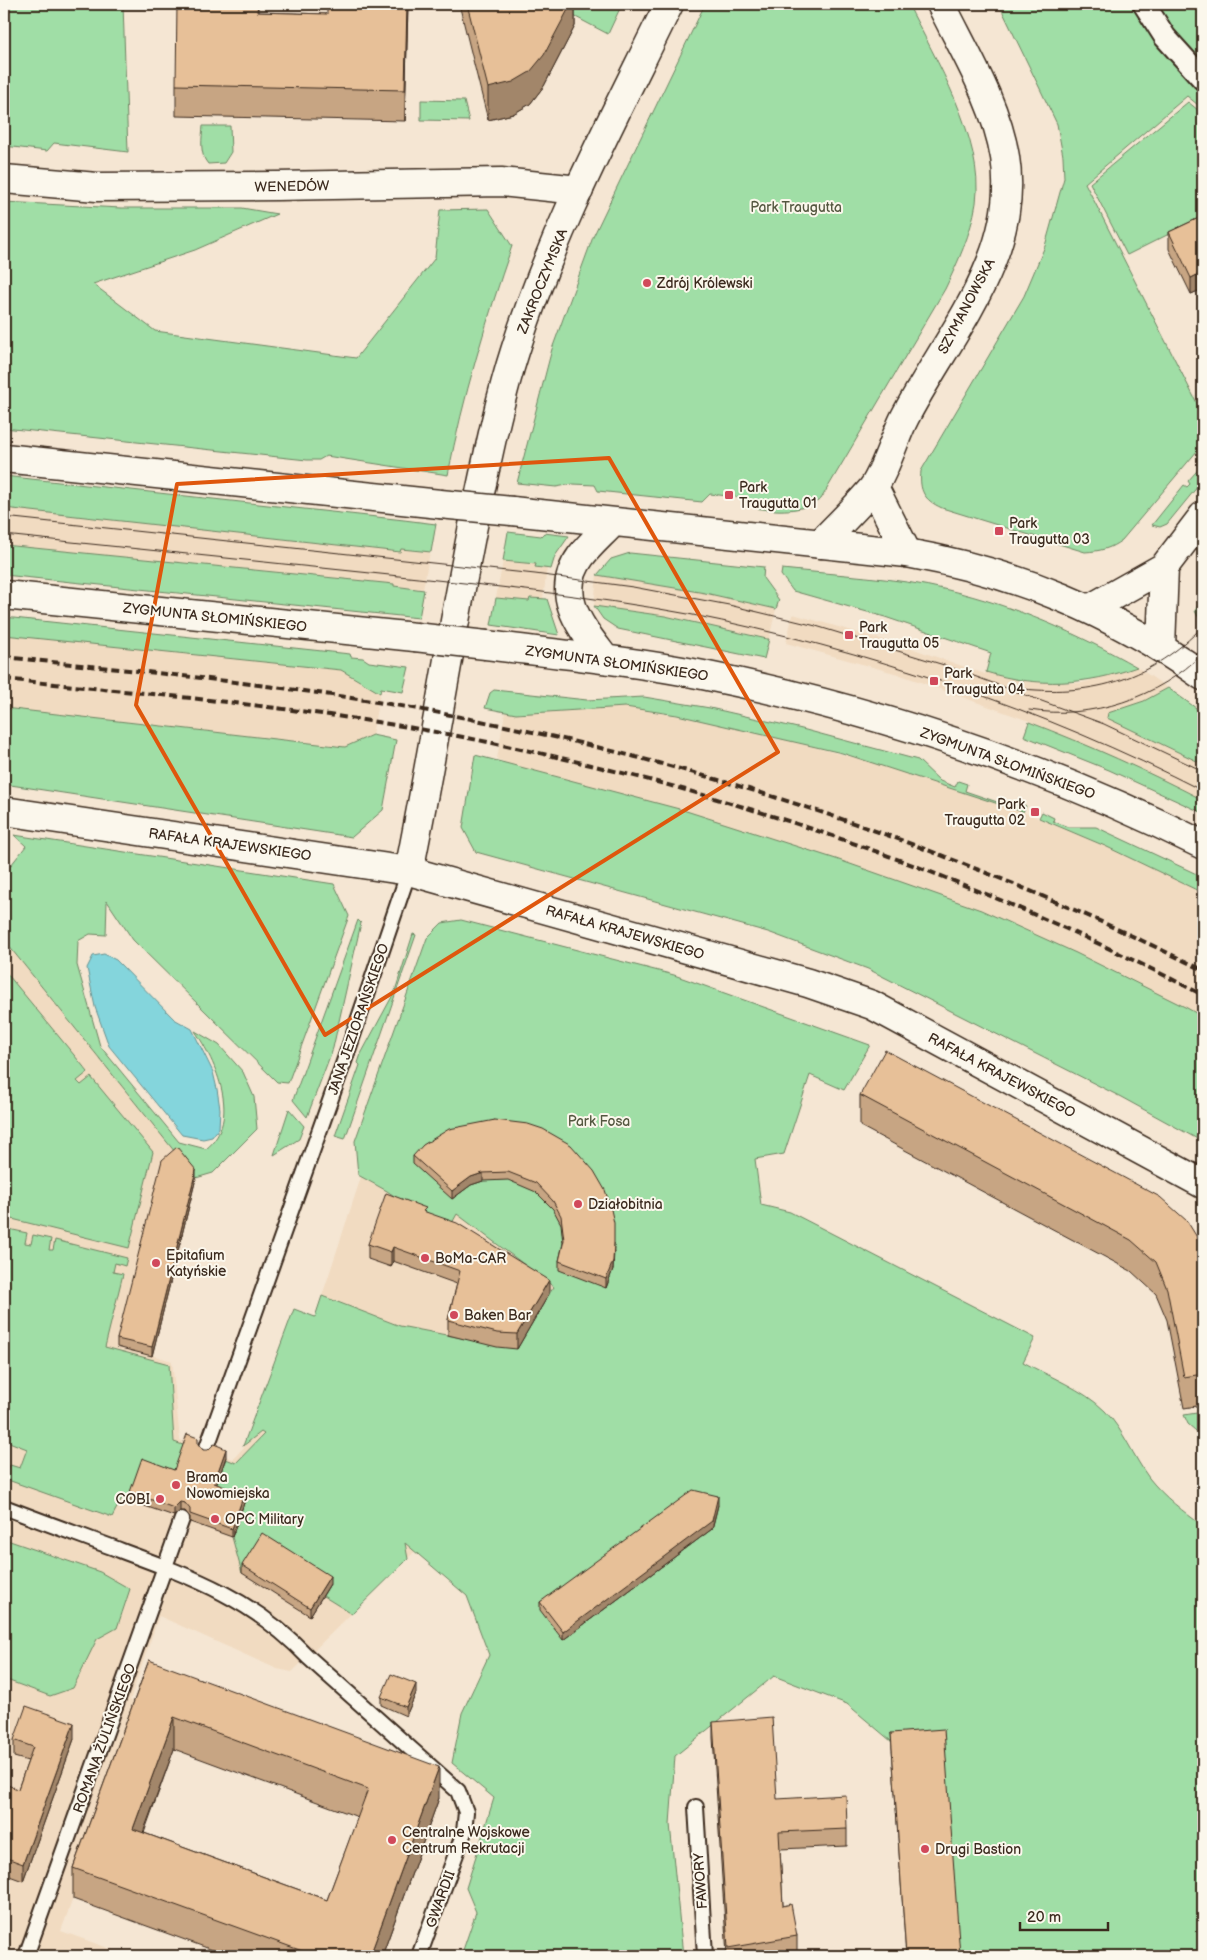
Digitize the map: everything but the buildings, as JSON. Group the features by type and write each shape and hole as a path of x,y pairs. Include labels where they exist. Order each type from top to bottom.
{"street":[{"name":"ZAKROCZYMSKA","path":"463,575 483,478 514,352 545,267 579,190 669,4"},
{"name":"SZYMANOWSKA","path":"820,544 874,487 904,417 981,286 996,250 1006,199 1005,158 990,105 941,4"},
{"path":"1144,4 1165,37 1203,79"},
{"name":"WENEDÓW","path":"4,179 97,187 500,182 579,190"},
{"path":"4,458 907,553 980,569 1031,584 1091,608 1161,647 1203,676"},
{"path":"874,487 907,553"},
{"path":"1091,608 1164,567 1203,516"},
{"path":"605,659 575,616 569,602 569,596 571,578 580,556 613,522"},
{"path":"1161,647 1164,567"},
{"name":"JANA JEZIORAŃSKIEGO","path":"409,871 434,744 463,575"},
{"name":"ZYGMUNTA SŁOMIŃSKIEGO","path":"4,595 605,659 735,682 918,730 1048,775 1140,814 1203,845"},
{"name":"RAFAŁA KRAJEWSKIEGO","path":"4,811 409,871 808,983 872,1005 1203,1184"}],"lane":[{"name":"JANA JEZIORAŃSKIEGO","path":"206,1450 343,1064 409,871"},
{"path":"4,1507 165,1566"},
{"name":"ROMANA ŻULIŃSKIEGO","path":"26,1956 182,1519"},
{"name":"GWARDII","path":"165,1566 204,1582 270,1622 458,1791 466,1812 464,1832 420,1956"},
{"name":"FAWORY","path":"696,1807 705,1956"}],"highlighted area":[{"path":"609,458 778,752 325,1035 136,705 177,484"}],"shaded area":[{"path":"4,508 400,552 401,549 430,552 423,589 394,586 394,584 4,545"},
{"path":"503,561 537,564 536,567 547,568 543,599 530,598 530,601 496,598"},
{"path":"597,575 705,593 776,609 769,639 665,616 594,606"},
{"path":"793,614 908,647 985,674 986,672 1030,682 1082,683 1137,667 1168,688 1144,701 1108,713 1107,718 1203,764 1203,800 1170,783 1029,721 898,674 786,643"},
{"path":"4,635 341,670 380,693 372,735 345,747 4,708"},
{"path":"625,707 724,724 887,766 1023,812 1105,846 1203,893 1203,1060 497,759 505,712 516,714"},
{"path":"4,940 196,1178 152,1355 172,1361 180,1440 233,1459 296,1390 459,1508 292,1672 277,1669 159,1616 130,1700 144,1705 61,1931 130,1956 4,1956"},
{"name":"BoMa-CAR","path":"361,1177 387,1191 457,1214 555,1287 497,1347 400,1326 322,1296"}],"green space":[{"path":"4,4 123,4 128,152 54,143 47,151 4,146"},
{"path":"551,4 622,4 608,34"},
{"name":"Park Traugutta","path":"705,4 908,4 956,100 973,153 977,179 976,203 964,247 945,289 821,499 813,504 797,509 771,510 754,508 746,498 710,494 702,502 598,491 595,485 573,484 556,487 517,483 552,349 593,237"},
{"path":"999,4 1203,4 1203,109 1187,96 1085,183 1198,405 1203,403 1203,444 1122,540 1113,546 1100,550 1085,552 942,508 927,498 921,484 921,471 1024,296 1045,246 1064,178 1063,156 1057,124"},
{"path":"421,100 464,101 469,121 421,120"},
{"path":"1188,102 1203,114 1203,217 1127,255 1090,183"},
{"path":"203,126 230,126 231,152 224,163 208,164 205,160 202,146"},
{"path":"4,202 121,208 242,208 277,214 195,250 93,284 155,331 356,358 435,258 440,210 488,209 512,246 476,359 448,475 326,456 319,460 307,460 4,428"},
{"path":"1203,464 1203,480 1167,524 1160,527 1152,525 1184,485 1187,487 1190,484 1188,481"},
{"path":"4,476 436,524 431,552 401,549 400,552 4,508"},
{"path":"508,532 541,536 544,533 569,536 555,556 551,569 535,567 536,564 503,561"},
{"path":"4,545 394,584 394,586 424,590 419,618 4,575"},
{"path":"630,553 764,567 763,578 779,600 776,609 705,593 597,575 611,559"},
{"path":"782,569 907,582 948,590 1021,612 1092,643 1137,667 1099,678 1062,682 1024,681 986,672 991,653 885,617 793,591 781,575"},
{"path":"1203,597 1203,616 1200,620 1195,611"},
{"path":"496,598 529,601 530,598 547,599 559,635 491,625"},
{"path":"594,606 665,616 769,639 764,659 618,629 603,619"},
{"path":"4,617 350,654 351,657 363,658 369,662 409,667 403,692 381,688 380,693 341,670 4,635"},
{"path":"1168,688 1203,713 1203,764 1107,718 1108,713 1144,701"},
{"path":"494,690 587,700 644,697 710,708 802,729 918,760 940,781 955,787 958,781 967,784 965,791 1012,807 1015,802 1026,806 1023,812 842,753 677,715 625,707 516,714 485,708 490,693"},
{"path":"4,708 345,747 372,735 396,740 383,810 352,837 4,784"},
{"path":"1029,722 1118,759 1203,800 1203,813 1109,770 1024,736"},
{"path":"475,755 683,810 836,859 981,910 1076,953 1187,1008 1203,1017 1203,1142 1121,1097 868,969 768,932 476,852 463,828"},
{"path":"1042,812 1054,818 1053,821 1068,827 1096,827 1203,877 1203,893 1105,846 1039,818"},
{"path":"14,835 334,884 349,916 288,1083 277,1082 133,940 107,901 106,935 90,934 78,941 77,965 100,1046 179,1142 206,1149 217,1137 222,1123 224,1107 222,1091 211,1058 195,1031 219,1045 243,1072 254,1097 257,1129 213,1173 196,1178 4,940 4,874 26,846"},
{"path":"358,920 361,923 333,1048 307,1117 293,1100"},
{"name":"Park Fosa","path":"461,920 674,975 870,1045 844,1090 810,1075 784,1154 755,1159 761,1205 790,1212 1035,1338 1023,1362 1077,1390 1105,1411 1118,1427 1149,1478 1174,1504 1203,1526 1203,1956 959,1956 891,1741 847,1704 774,1676 675,1756 670,1824 683,1956 461,1956 476,1912 466,1888 494,1798 452,1763 462,1713 489,1655 467,1596 405,1543 408,1559 352,1614 323,1596 330,1584 242,1573 232,1537 244,1503 214,1492 226,1459 236,1463 264,1434 261,1432 243,1446 294,1309 315,1317 322,1296 400,1326 467,1339 549,1294 554,1287 457,1214 452,1223 440,1228 387,1191 358,1175 355,1141 427,938 442,923"},
{"path":"413,934 416,935 345,1139 335,1136 360,1065 358,1063 361,1054 395,991"},
{"path":"4,970 88,1072 77,1081 81,1085 91,1077 153,1152 129,1248 4,1217"},
{"path":"289,1109 304,1126 299,1139 274,1155"},
{"path":"4,1228 27,1233 25,1243 31,1244 33,1235 51,1239 49,1250 53,1250 55,1240 127,1258 125,1266 115,1263 113,1272 123,1274 105,1347 169,1364 174,1442 186,1446 174,1478 142,1467 130,1501 122,1498 112,1517 5,1479 10,1465 20,1468 27,1449 4,1440"},
{"path":"1203,1412 1203,1437 1188,1424 1184,1415"},
{"path":"4,1539 100,1572 130,1589 117,1628 97,1639 73,1688 50,1696 4,1679"}],"water":[{"path":"104,954 116,960 174,1019 192,1029 213,1072 217,1089 220,1109 219,1128 212,1137 203,1139 182,1135 109,1046 95,1007 87,968 93,956"}],"tram line":[{"path":"4,517 535,574 633,587 729,605 816,626 944,665 1104,724 1203,771"},
{"path":"4,535 496,586 611,601 755,628 887,664 1016,708 1142,761 1203,791"},
{"path":"1023,689 1074,690 1121,680 1143,671 1163,659 1184,644 1203,626"},
{"path":"1029,710 1076,712 1123,702 1166,682 1203,653"}],"railway":[{"path":"4,657 284,688 377,702 484,722 591,746 696,773 800,805 903,841 1005,880 1105,923 1203,970"},
{"path":"4,679 254,705 378,722 502,745 684,789 773,816 861,846 948,879 1119,953 1203,995"}],"place":[{"name":"Zdrój Królewski","path":"647,283"},
{"name":"Park Traugutta 01","path":"729,495"},
{"name":"Park Traugutta 03","path":"999,531"},
{"name":"Park Traugutta 05","path":"849,635"},
{"name":"Park Traugutta 04","path":"934,681"},
{"name":"Park Traugutta 02","path":"1035,812"},
{"name":"Działobitnia","path":"578,1204"},
{"name":"BoMa-CAR","path":"425,1258"},
{"name":"Epitafium Katyńskie","path":"156,1263"},
{"name":"Baken Bar","path":"454,1315"},
{"name":"Brama Nowomiejska","path":"176,1485"},
{"name":"COBI","path":"160,1499"},
{"name":"OPC Military","path":"215,1519"},
{"name":"Centralne Wojskowe Centrum Rekrutacji","path":"392,1840"},
{"name":"Drugi Bastion","path":"925,1849"}]}
